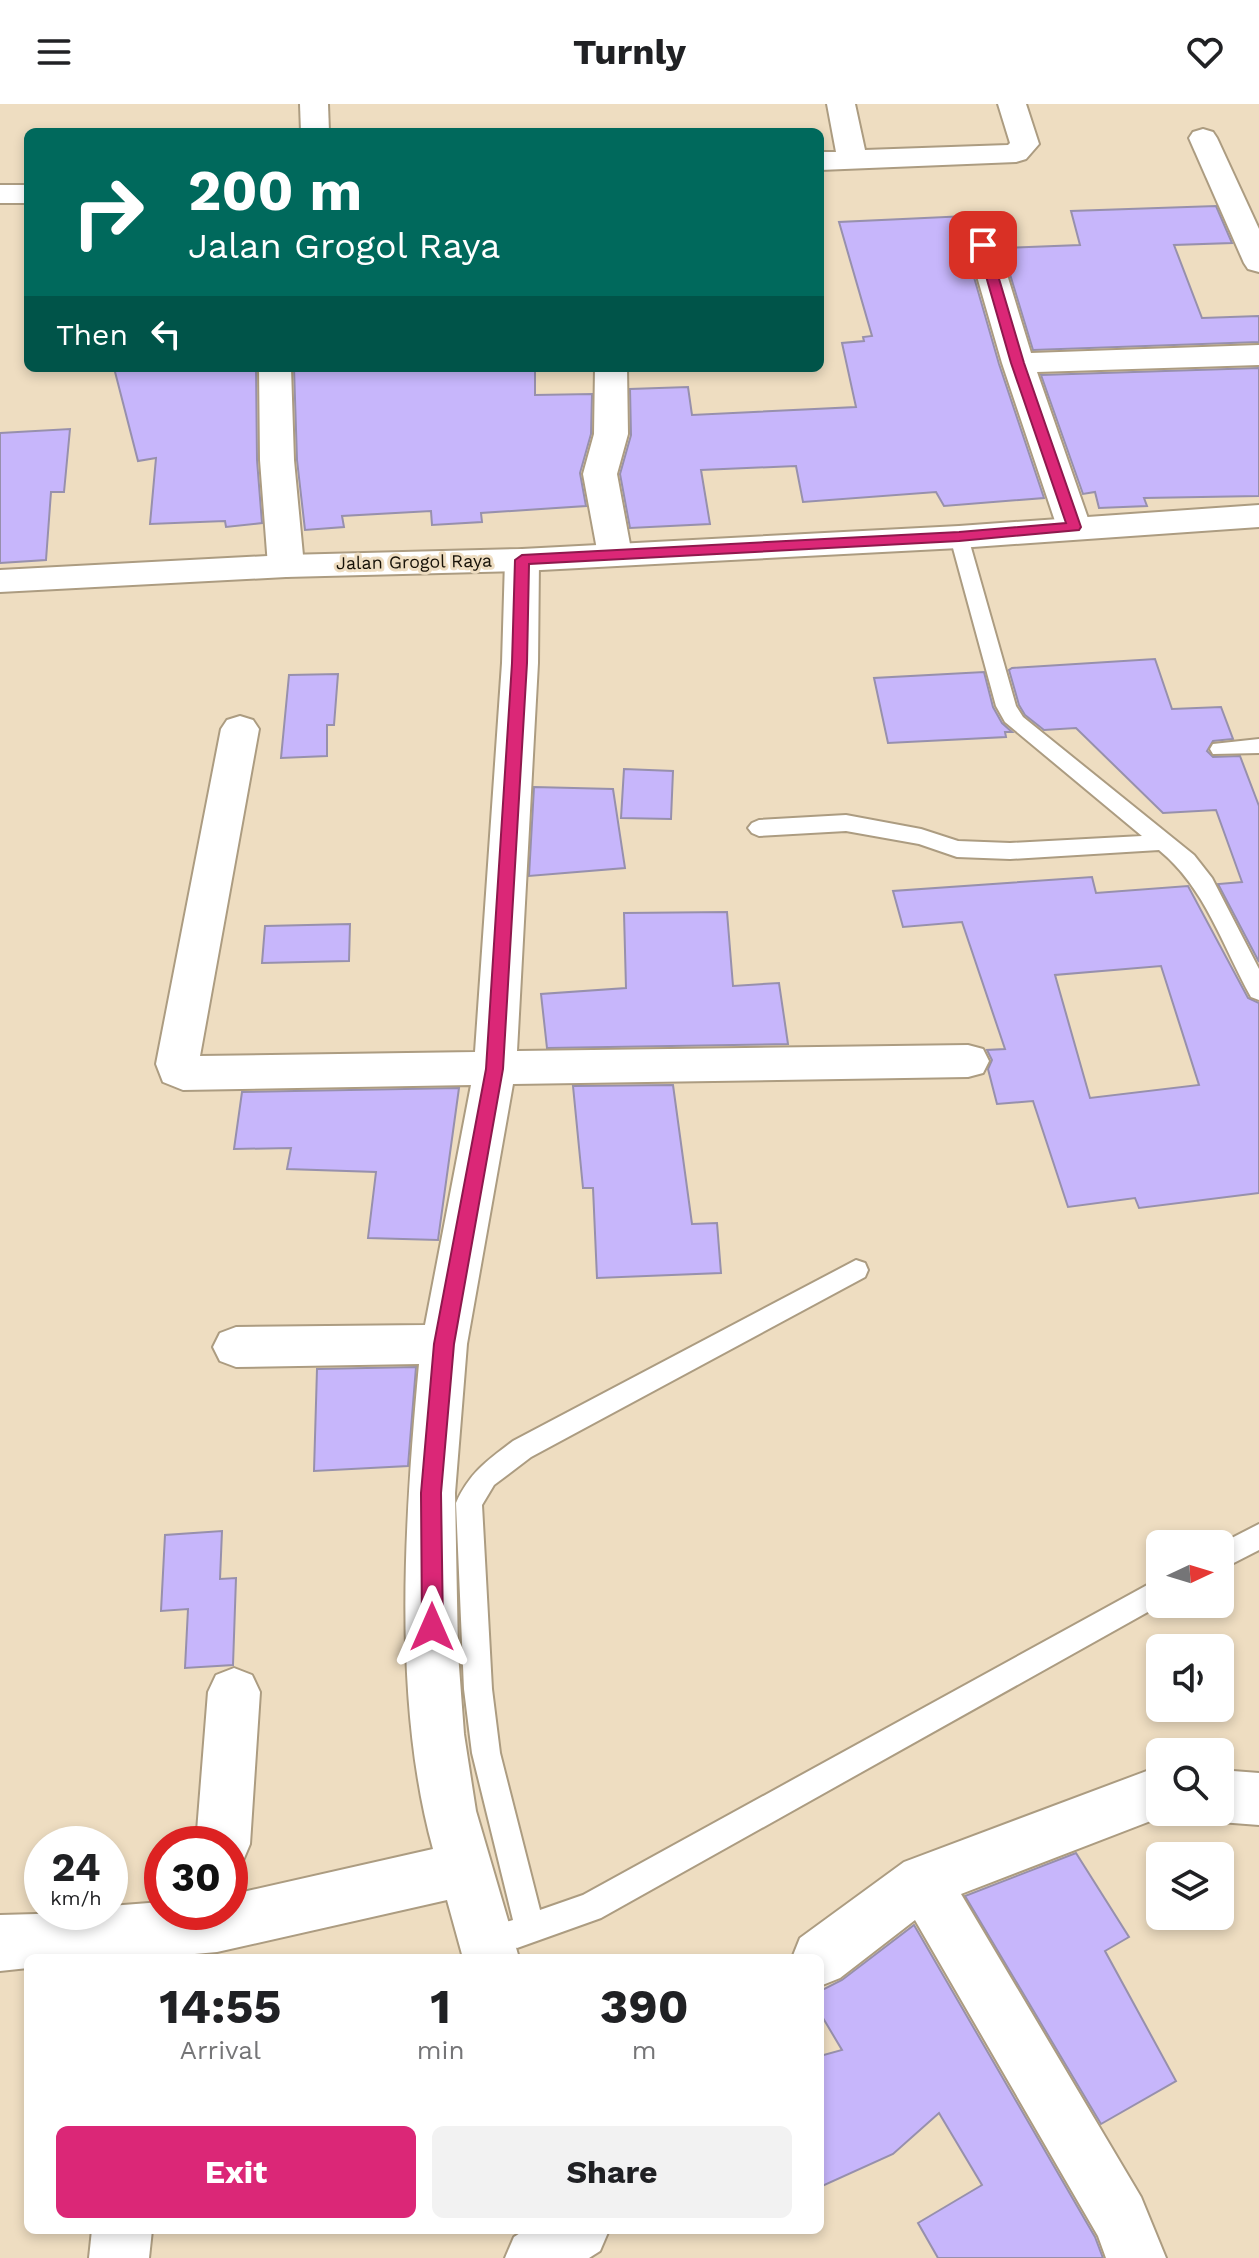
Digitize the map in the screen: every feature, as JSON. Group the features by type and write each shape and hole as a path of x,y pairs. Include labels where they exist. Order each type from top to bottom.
{"street":[{"path":"314,104 315,128"},
{"path":"841,104 852,160"},
{"path":"824,161 1016,153 1025,144 1012,104"},
{"path":"1203,138 1259,263"},
{"path":"0,194 24,194"},
{"path":"983,245 1018,363 1074,527"},
{"path":"1018,363 1259,355"},
{"path":"275,372 277,460 286,566"},
{"path":"611,372 611,434 600,474 615,555"},
{"name":"Jalan Grogol Raya","path":"0,581 286,566 963,548 1074,527 1259,516"},
{"path":"502,1944 464,1869 449,1811 433,1653 431,1493 444,1344 495,1069 519,678 522,560"},
{"path":"240,729 178,1070 189,1075 968,1061"},
{"path":"236,1347 444,1344"},
{"path":"224,1826 234,1692"},
{"path":"824,1955 923,1881 1146,1797"},
{"path":"1234,1797 1259,1799"},
{"path":"248,1912 464,1869"},
{"path":"923,1881 1120,2218 1136,2258"},
{"path":"0,1943 162,1943 191,1930"},
{"path":"119,2258 122,2234"},
{"path":"535,2258 573,2234"}],"lane":[{"path":"963,548 1006,706 1015,722 1186,860 1204,884 1258,987"},
{"path":"1220,749 1259,746"},
{"path":"759,828 846,823 921,837 957,849 1010,851 1166,842"},
{"path":"856,1270 522,1449 485,1477 469,1503 478,1689 502,1944 590,1907 1146,1599"},
{"path":"1234,1550 1259,1536"}],"building":[{"path":"1216,206 1232,243 1174,245 1202,318 1259,316 1259,342 1033,350 1002,248 1080,245 1071,211"},
{"path":"967,216 973,236 965,246 999,364 1044,498 944,506 936,492 803,502 796,466 701,470 710,524 630,528 620,474 631,435 630,389 688,387 692,415 856,407 842,343 864,341 863,337 872,336 839,222"},
{"path":"1259,368 1259,496 1144,498 1147,506 1099,508 1095,492 1083,494 1041,375"},
{"path":"115,372 256,372 257,460 262,523 226,527 225,521 150,524 156,458 138,461"},
{"path":"294,372 535,372 535,395 592,394 591,434 580,473 586,506 481,513 482,522 432,525 431,511 342,516 344,527 305,530 297,460"},
{"path":"70,429 64,492 51,492 46,560 0,563 0,433"},
{"path":"1155,659 1172,709 1221,707 1233,739 1213,741 1207,751 1213,757 1240,756 1259,806 1259,962 1218,884 1242,882 1216,810 1163,813 1076,728 1044,730 1025,715 1009,670"},
{"path":"984,672 993,707 1002,723 1012,732 1005,732 1006,737 888,743 874,678"},
{"path":"338,674 334,725 327,725 327,756 281,758 289,675"},
{"path":"624,769 673,771 671,819 621,818"},
{"path":"534,787 613,789 625,868 529,876"},
{"path":"1092,877 1096,893 1188,886 1248,998 1259,1003 1259,1193 1139,1208 1135,1198 1068,1207 1033,1101 997,1104 988,1069 992,1060 987,1050 1005,1049 962,922 903,927 893,891","holes":["1161,966 1199,1085 1090,1098 1055,975"]},
{"path":"727,912 733,986 779,983 788,1044 547,1048 541,994 626,988 624,913"},
{"path":"350,924 349,961 262,963 265,926"},
{"path":"673,1085 692,1224 717,1223 721,1273 597,1278 593,1188 583,1188 573,1086"},
{"path":"459,1088 438,1240 368,1238 376,1172 287,1169 291,1148 234,1149 242,1092"},
{"path":"416,1367 408,1466 314,1471 317,1369"},
{"path":"222,1531 220,1579 236,1578 233,1665 185,1668 188,1609 161,1611 165,1535"},
{"path":"1076,1853 1129,1937 1105,1951 1176,2081 1101,2124 965,1896"},
{"path":"914,1925 1095,2237 1103,2258 938,2258 918,2223 982,2185 939,2113 893,2154 824,2185 824,2055 842,2050 824,2020 824,1989 842,1980"}],"route":[{"path":"432,1627 431,1493 444,1344 495,1069 520,663 522,560 959,537 1074,527 1018,363 983,245"}]}
